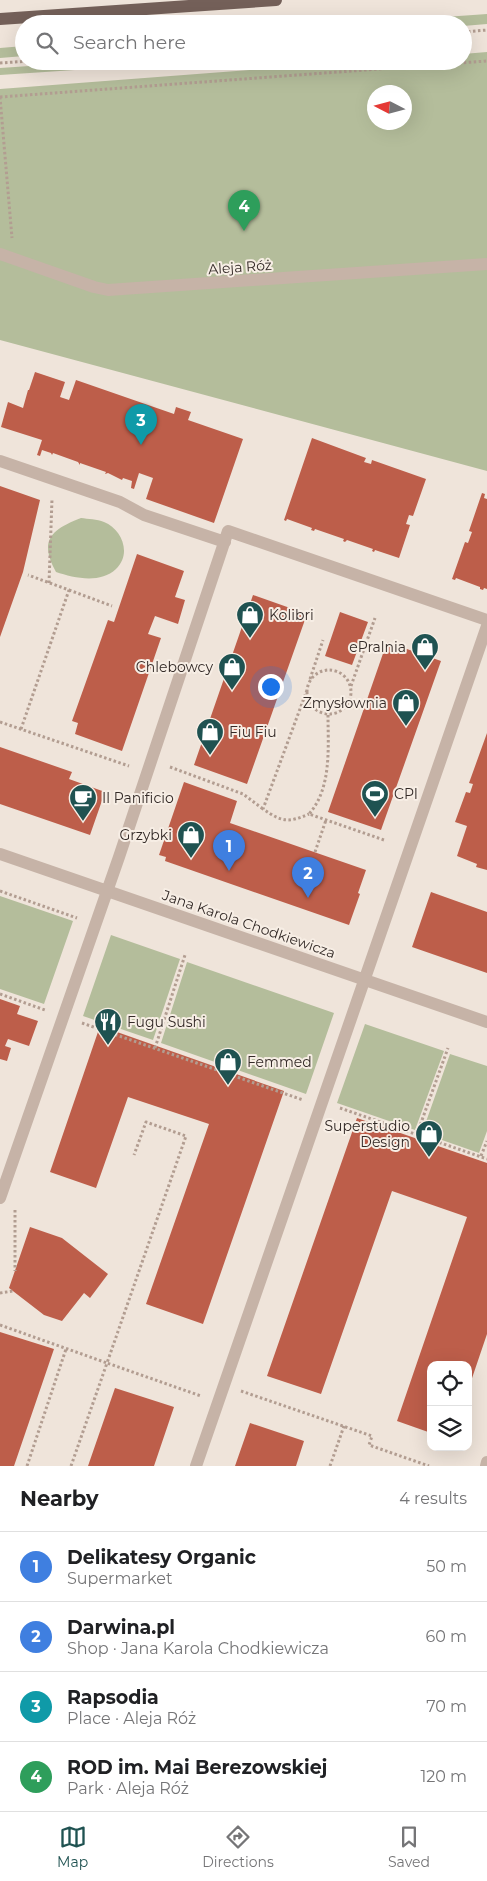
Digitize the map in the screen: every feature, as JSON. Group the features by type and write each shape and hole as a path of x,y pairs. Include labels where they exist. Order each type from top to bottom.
{"main road":[{"path":"58,15 276,0"},
{"path":"0,19 15,18"}],"street":[{"name":"Aleja Róż","path":"0,254 94,287 115,290 487,264"},
{"path":"0,461 120,502 144,515 225,542"},
{"path":"0,1198 108,891 228,531 487,620"},
{"path":"196,1466 487,626"},
{"name":"Jana Karola Chodkiewicza","path":"0,854 487,1022"},
{"path":"486,1466 487,1462"}],"path":[{"path":"472,31 487,30"},
{"path":"472,62 487,61"},
{"path":"0,63 15,62"},
{"path":"13,258 0,97 365,70"},
{"path":"49,583 52,500"},
{"path":"28,575 112,606"},
{"path":"21,729 69,590"},
{"path":"307,690 308,699 312,707 319,712 328,715 344,710 349,704 351,686 375,618"},
{"path":"263,809 324,640"},
{"path":"310,682 315,675 324,670 333,670 342,674 351,686"},
{"path":"167,766 243,794 263,809 283,820 294,820 309,814 315,807 323,787 328,760 328,715"},
{"path":"0,722 133,768"},
{"path":"309,814 384,840"},
{"path":"315,852 326,820"},
{"path":"0,891 83,920"},
{"path":"155,1048 186,955"},
{"path":"0,994 45,1010"},
{"path":"77,1021 307,1101"},
{"path":"417,1134 448,1048"},
{"path":"332,1105 487,1158"},
{"path":"72,1466 186,1136 146,1122 134,1155"},
{"path":"481,1156 487,1141"},
{"path":"15,1208 15,1272"},
{"path":"0,1293 13,1291"},
{"path":"0,1325 206,1398"},
{"path":"27,1466 66,1349"},
{"path":"234,1388 372,1436 369,1445 429,1466"},
{"path":"330,1466 344,1426"}],"green space":[{"path":"487,14 487,24 472,25 472,15"},
{"path":"15,47 15,57 0,58 0,48"},
{"path":"487,52 487,471 0,340 0,89 249,70 472,70 472,53"},
{"path":"15,67 15,70 75,70 0,75 0,68"},
{"path":"81,518 104,522 116,530 120,536 123,542 123,556 121,563 110,574 102,577 87,578 56,572 48,552 50,538 62,527"},
{"path":"0,896 73,921 44,1004 0,989"},
{"path":"111,935 180,959 153,1040 83,1016"},
{"path":"187,962 334,1013 306,1094 161,1043"},
{"path":"365,1024 444,1051 415,1130 337,1103"},
{"path":"450,1054 487,1066 487,1131 479,1153 422,1133"}],"building":[{"path":"35,372 65,382 60,397 69,400 76,380 174,414 176,407 191,412 188,420 243,439 214,523 146,499 153,478 139,473 134,489 131,488 132,481 123,478 122,480 108,473 105,474 106,472 80,463 80,465 78,462 53,453 52,455 42,450 40,456 37,455 42,440 1,427 8,402 23,408"},
{"path":"312,438 366,458 364,462 371,464 372,460 426,479 413,516 409,515 406,524 410,525 399,558 375,550 374,552 372,551 373,549 347,540 345,542 343,541 344,539 315,529 314,531 311,530 312,528 287,519 286,521 284,520"},
{"path":"0,486 40,500 23,572 0,637"},
{"path":"482,493 485,494 484,498 487,499 487,589 484,588 483,590 480,587 456,578 455,580 452,579 465,542 468,543 472,532 469,531"},
{"path":"137,554 184,571 175,597 185,600 178,624 155,616 148,634 161,638 122,751 75,734 78,723 72,721 108,620 114,622"},
{"path":"253,595 307,614 247,784 194,765"},
{"path":"340,612 368,622 352,665 325,656"},
{"path":"387,642 441,661 381,830 328,812"},
{"path":"487,733 487,870 476,867 477,864 457,856 467,826 455,822 466,792 470,793 473,784 469,783"},
{"path":"0,747 72,772 69,779 105,792 90,835 0,804"},
{"path":"184,782 237,801 230,823 366,870 349,925 165,861 166,857 159,855"},
{"path":"431,892 487,912 487,973 412,947"},
{"path":"0,999 20,1006 17,1014 38,1021 29,1046 8,1039 5,1046 11,1048 7,1061 0,1059"},
{"path":"100,1026 284,1091 203,1324 146,1304 209,1124 128,1097 96,1188 50,1172"},
{"path":"357,1118 487,1163 487,1334 472,1378 472,1361 427,1361 427,1432 397,1421 467,1217 392,1191 321,1394 267,1376"},
{"path":"30,1227 62,1238 108,1274 90,1298 84,1293 62,1321 44,1315 9,1288"},
{"path":"0,1332 54,1349 14,1466 0,1466"},
{"path":"115,1388 174,1407 154,1466 88,1466"},
{"path":"250,1423 304,1441 296,1466 235,1466"}],"place":[{"name":"ROD im. Mai Berezowskiej","path":"244,231"},
{"name":"Rapsodia","path":"141,445"},
{"name":"Kolibri","path":"250,639"},
{"name":"ePralnia","path":"425,671"},
{"name":"Chlebowcy","path":"232,691"},
{"name":"Zmysłownia","path":"406,727"},
{"name":"Fiu Fiu","path":"210,756"},
{"name":"CPI","path":"375,818"},
{"name":"Il Panificio","path":"83,822"},
{"name":"Grzybki","path":"191,859"},
{"name":"Delikatesy Organic","path":"229,871"},
{"name":"Darwina.pl","path":"308,898"},
{"name":"Fugu Sushi","path":"108,1046"},
{"name":"Femmed","path":"228,1086"},
{"name":"Superstudio Design","path":"429,1158"}]}
